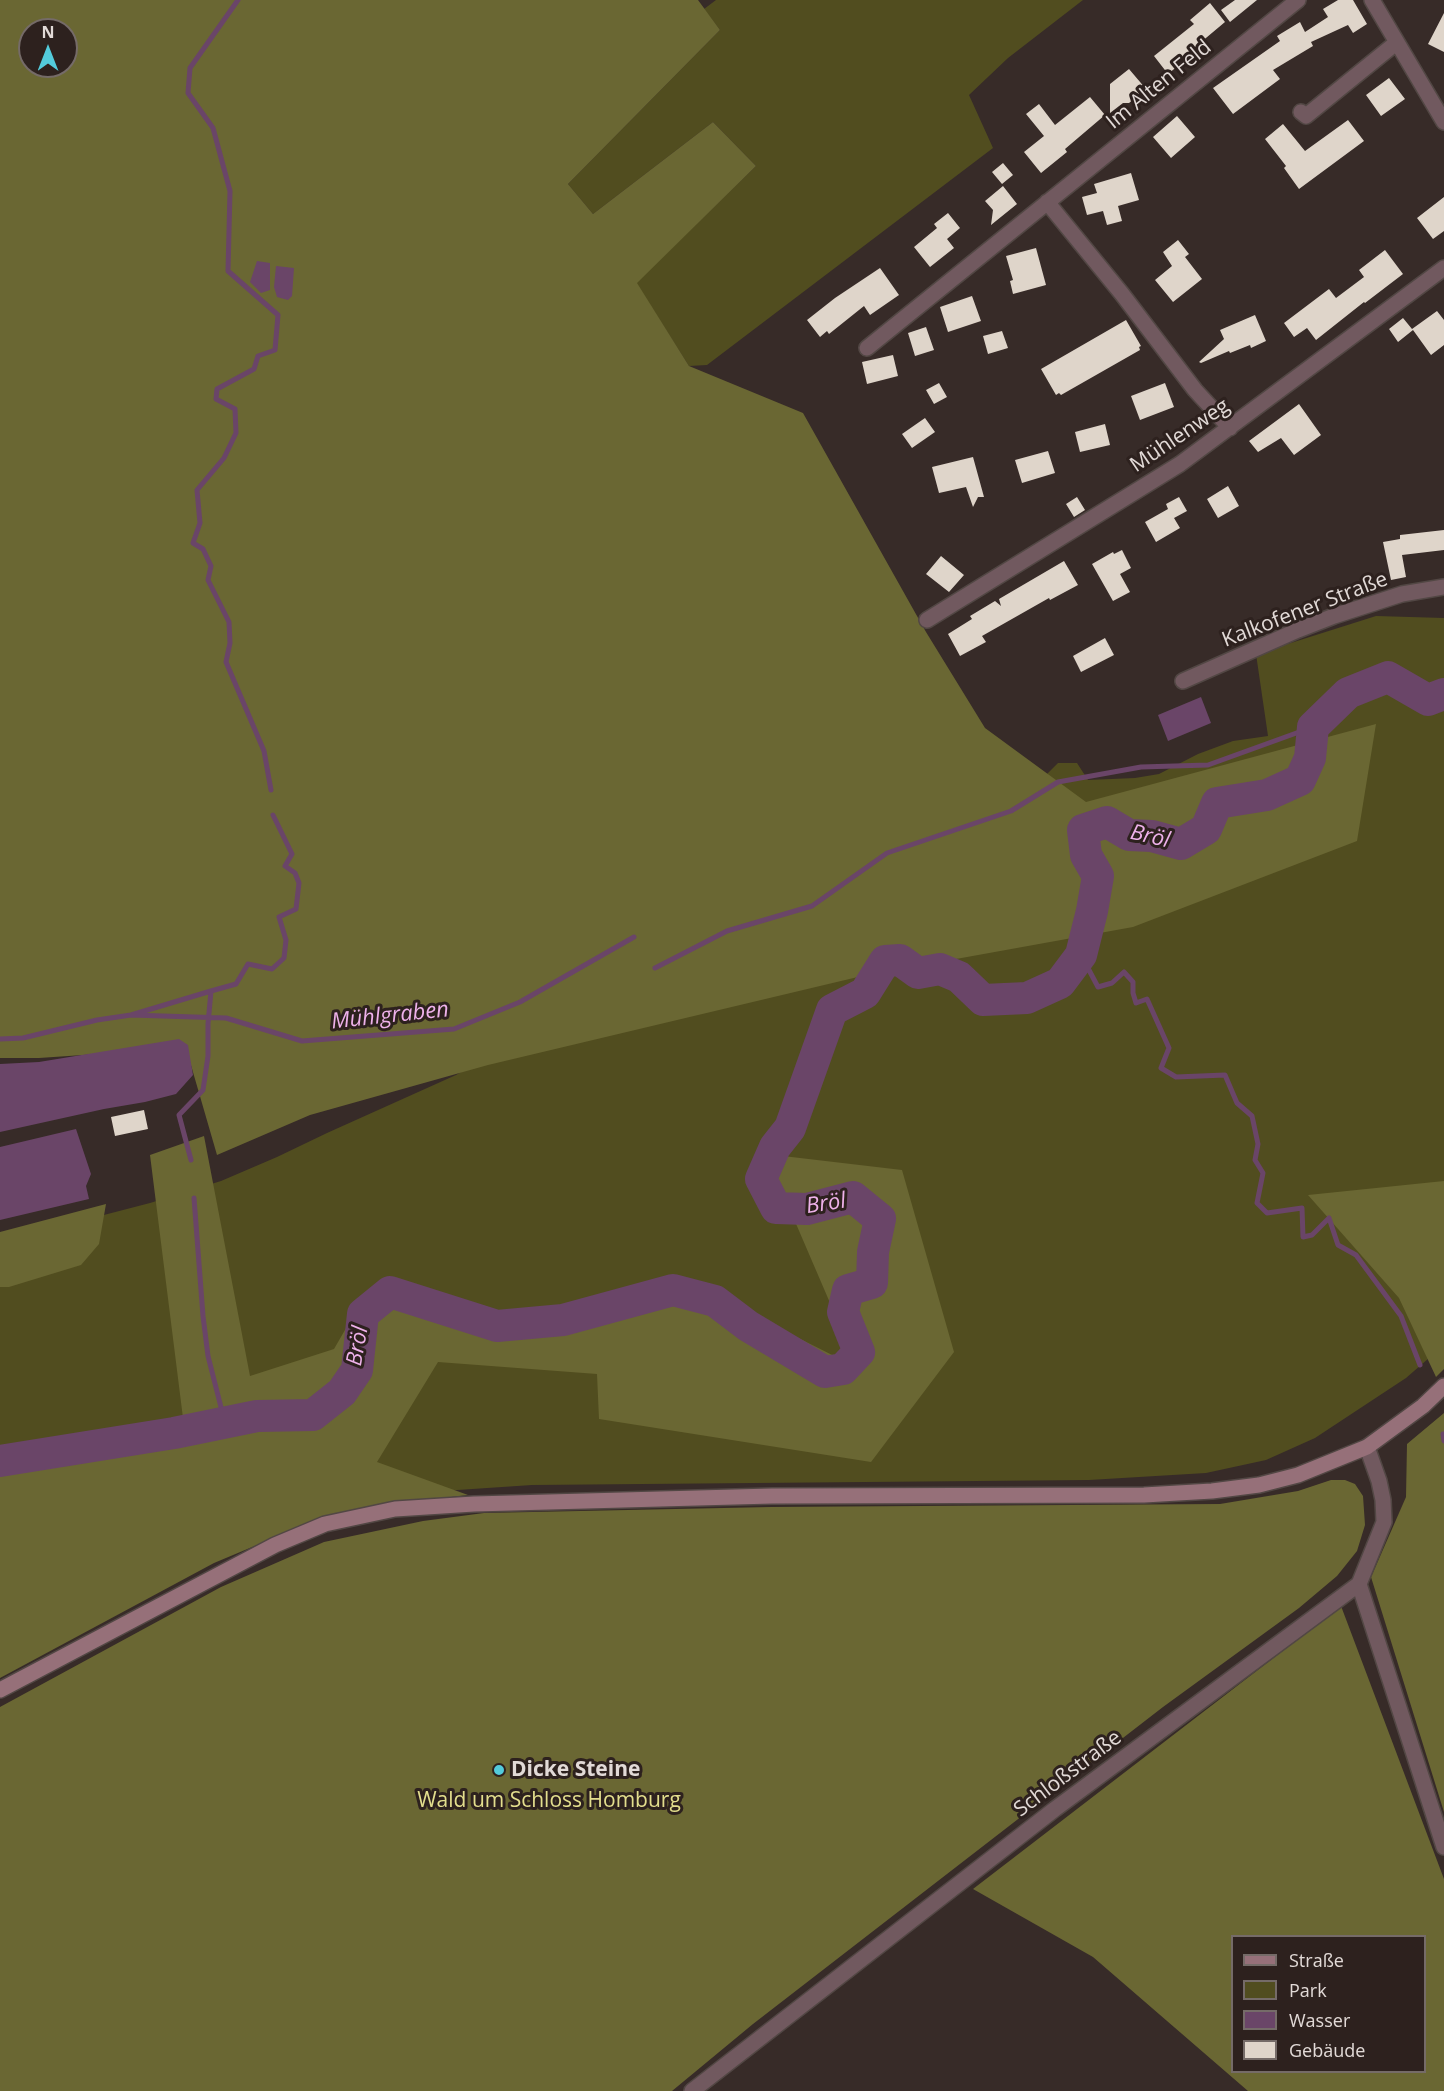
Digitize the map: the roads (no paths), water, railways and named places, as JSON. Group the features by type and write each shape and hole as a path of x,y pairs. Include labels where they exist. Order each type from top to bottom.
{"main road":[{"path":"0,1690 275,1545 325,1524 395,1509 553,1501 772,1496 1144,1495 1212,1491 1259,1485 1298,1474 1367,1447 1423,1406 1444,1386"}],"street":[{"name":"Im Alten Feld","path":"867,348 1299,0"},
{"path":"1372,0 1444,122"},
{"path":"1301,112 1306,116 1396,43"},
{"path":"1047,202 1122,294 1195,390 1230,428"},
{"name":"Mühlenweg","path":"927,620 1180,464 1444,268"},
{"name":"Kalkofener Straße","path":"1184,681 1334,616 1402,594 1444,587"},
{"path":"1367,1447 1379,1481 1384,1522 1359,1584 1444,1847"},
{"name":"Schloßstraße","path":"692,2091 1055,1809 1359,1584"}],"water":[{"path":"257,261 270,263 270,290 261,293 250,282"},
{"path":"276,266 294,268 292,296 288,300 277,297 274,287"},
{"path":"1201,697 1211,723 1168,741 1158,715"},
{"path":"179,1039 188,1045 193,1075 176,1094 0,1132 0,1064 39,1062"},
{"path":"76,1129 91,1174 86,1186 89,1199 0,1220 0,1147"}],"waterway":[{"path":"238,0 190,68 188,93 213,128 230,191 228,271 278,315 275,350 258,356 254,369 217,389 216,399 235,409 236,433 224,458 197,490 200,523 193,543 203,549 211,566 208,580 229,622 230,643 226,662 264,751 271,790"},
{"name":"Bröl","path":"0,1461 174,1433 257,1416 313,1415 342,1392 357,1370 363,1314 390,1292 497,1326 563,1320 673,1290 715,1301 748,1326 825,1372 843,1369 859,1352 843,1312 848,1290 872,1283 873,1252 880,1219 853,1197 807,1209 776,1208 761,1179 775,1147 790,1128 832,1010 865,993 885,961 900,960 918,973 940,969 959,977 983,1000 1027,998 1060,983 1081,955 1098,876 1086,855 1083,830 1107,822 1129,835 1152,836 1181,844 1206,829 1217,803 1267,795 1300,780 1310,758 1313,727 1348,693 1388,677 1428,700 1444,694"},
{"path":"655,968 727,931 812,906 887,853 1011,811 1058,782 1141,767 1208,765 1313,727"},
{"path":"191,1160 179,1115 203,1090 208,1056 211,991 236,984 248,964 272,969 284,958 286,940 279,917 296,909 299,883 295,873 285,866 292,854 273,815"},
{"name":"Mühlgraben","path":"131,1015 226,1018 302,1041 454,1029 520,1002 634,937"},
{"path":"1081,955 1098,987 1112,983 1124,972 1133,982 1136,1003 1147,999 1169,1048 1161,1068 1176,1077 1225,1075 1237,1103 1252,1116 1258,1144 1255,1160 1263,1173 1257,1203 1267,1213 1302,1208 1303,1237 1312,1235 1329,1218 1338,1245 1356,1255 1401,1316 1420,1365"},
{"name":"Mühlgraben","path":"0,1039 23,1038 97,1020 131,1015 211,991"},
{"path":"194,1198 208,1356 225,1423"},
{"path":"1443,1434 1444,1441"}],"place":[{"name":"Dicke Steine","path":"499,1770"}],"park label":[{"name":"Wald um Schloss Homburg","path":"549,1801"}]}
